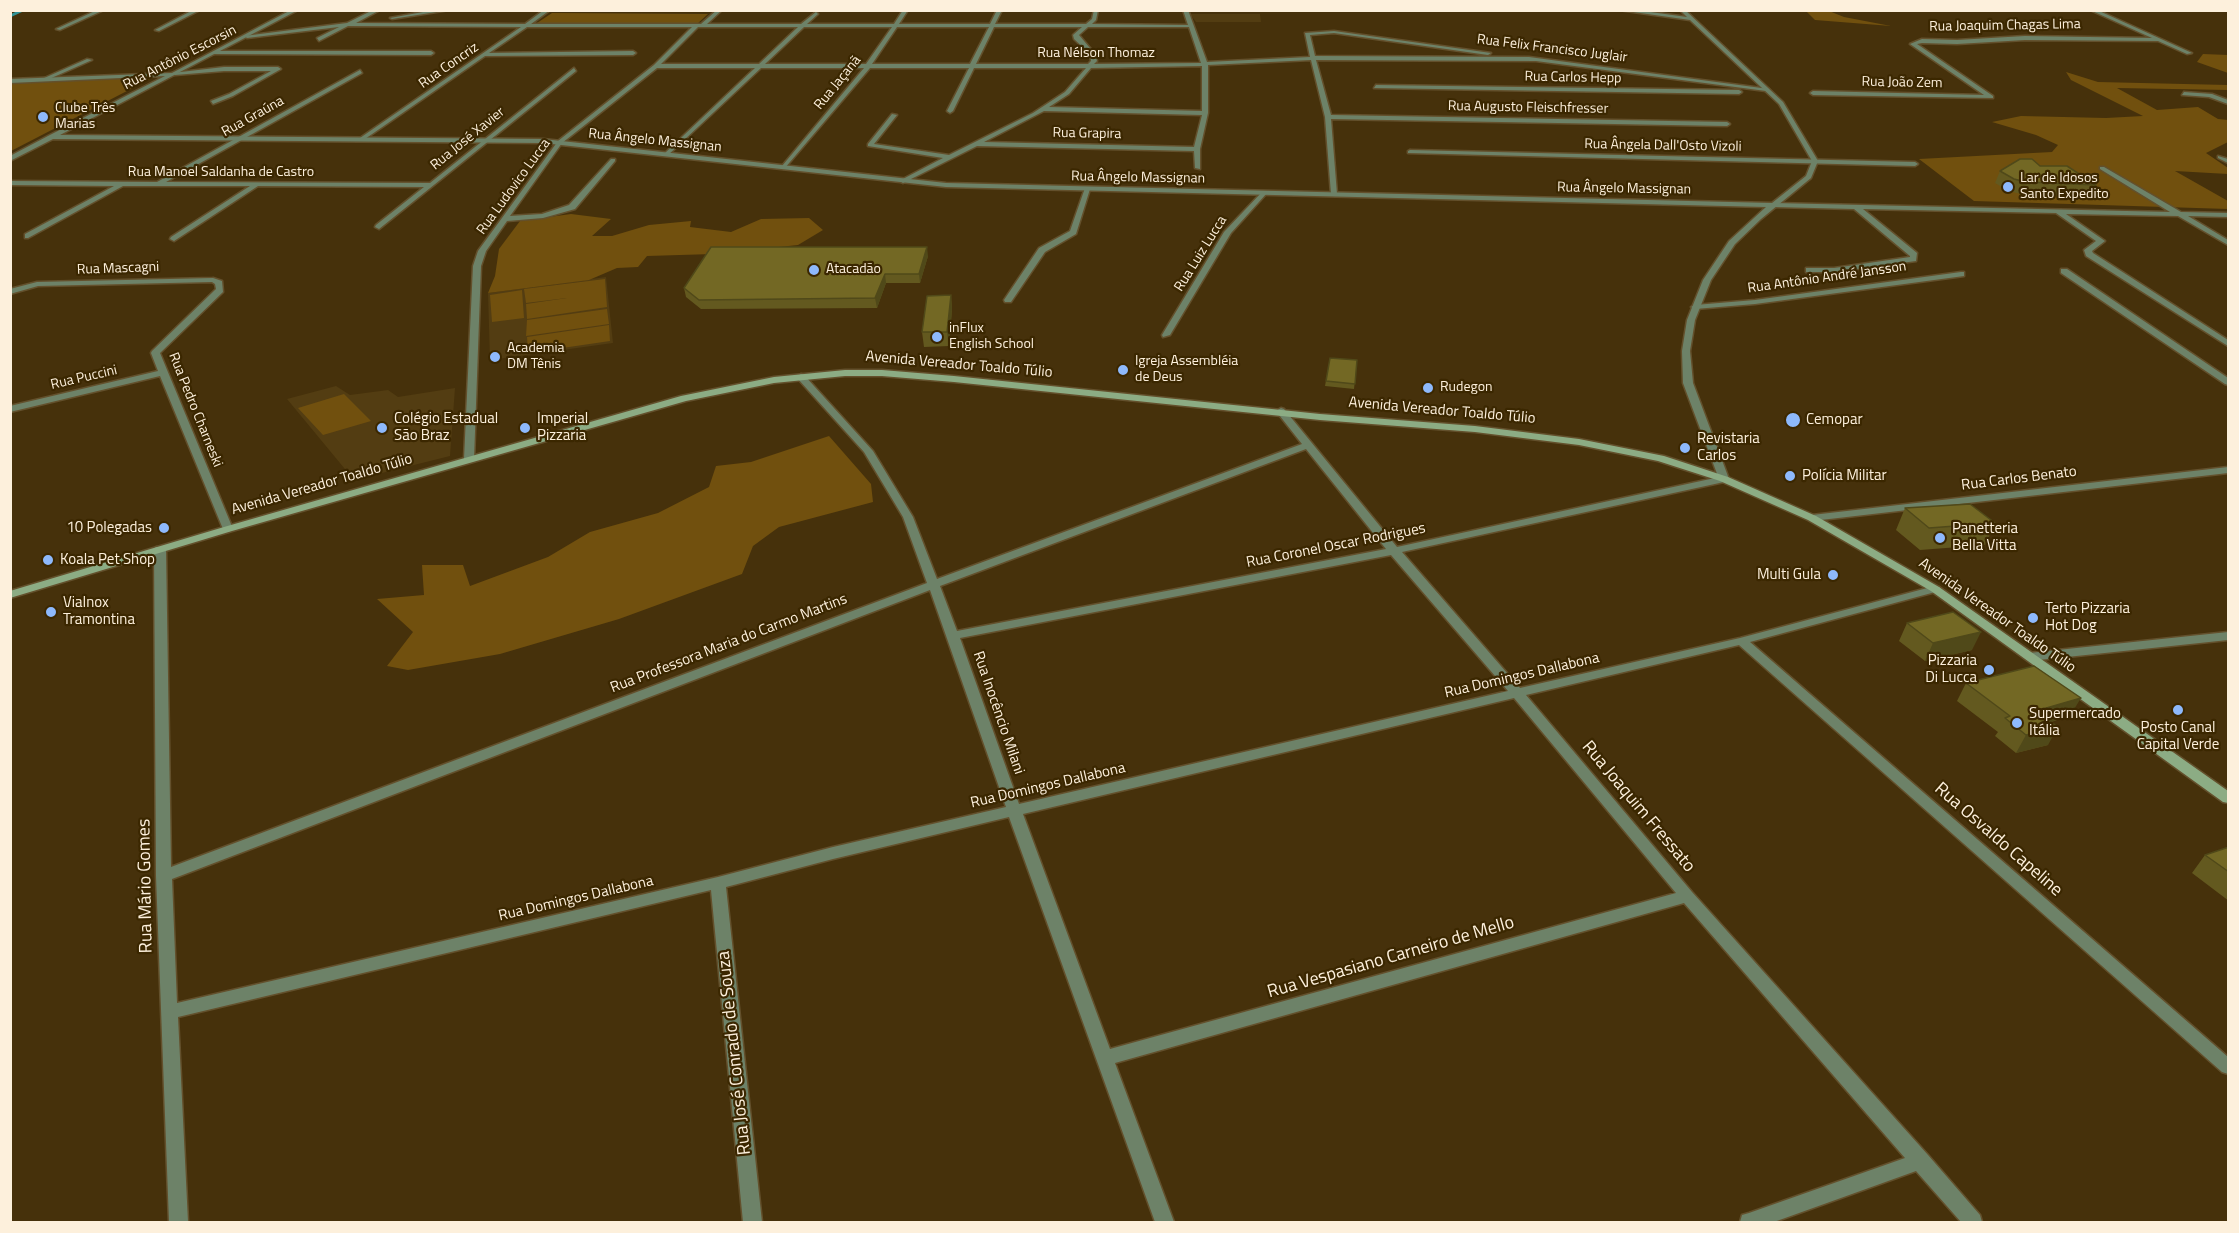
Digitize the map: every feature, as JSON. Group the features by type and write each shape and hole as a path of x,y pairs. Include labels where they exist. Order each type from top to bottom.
{"main road":[{"name":"Avenida Vereador Toaldo Túlio","path":"10,595 228,529 684,398 735,387 801,377 882,373 1281,411 1320,417 1475,429 1579,442 1660,458 1724,479 1812,518 1935,589 2229,798"}],"street":[{"path":"58,29 102,10"},
{"path":"156,30 198,10"},
{"name":"Rua Antônio Escorsin","path":"10,159 296,10"},
{"path":"319,39 378,10"},
{"path":"247,36 348,25 447,10"},
{"name":"Rua Concriz","path":"362,139 548,10"},
{"name":"Rua Ludovico Lucca","path":"469,459 477,266 482,251 560,142 656,66 700,25 720,10"},
{"name":"Rua Jaçanã","path":"784,167 868,66 906,10"},
{"path":"950,111 1000,10"},
{"path":"903,181 1042,109 1067,93 1094,61 1092,54 1076,35 1094,20 1096,10"},
{"path":"1185,10 1205,65 1205,113 1197,149 1198,168"},
{"path":"1621,10 1691,19"},
{"path":"1682,10 1785,109 1815,161 1809,177 1744,229 1732,243 1707,280 1695,307 1687,342 1687,376 1724,479"},
{"path":"2092,10 2189,53"},
{"path":"667,154 816,13"},
{"path":"348,25 1190,26"},
{"name":"Rua Felix Francisco Juglair","path":"1312,57 1307,34 1334,32 1768,91"},
{"name":"Rua Joaquim Chagas Lima","path":"1991,98 1913,44 1922,41 1957,42 2025,38 2156,40"},
{"path":"214,53 434,51 418,61"},
{"path":"485,55 633,53"},
{"path":"1312,57 1328,117 1334,194"},
{"name":"Rua Nélson Thomaz","path":"656,66 1205,65 1312,57 1535,60"},
{"path":"45,79 89,60"},
{"path":"10,81 175,74 224,69 278,69 231,95 213,102"},
{"name":"Rua José Xavier","path":"379,227 574,70"},
{"name":"Rua Graúna","path":"158,184 360,72"},
{"name":"Rua Carlos Hepp","path":"1376,87 1768,91"},
{"name":"Rua João Zem","path":"1813,93 1991,98"},
{"path":"2184,94 2210,95 2229,102"},
{"path":"1042,109 1205,113"},
{"path":"894,115 870,145 950,157"},
{"name":"Rua Augusto Fleischfresser","path":"1328,117 1727,124"},
{"name":"Rua Ângelo Massignan","path":"50,137 560,142 961,186 2229,215"},
{"name":"Rua Grapira","path":"976,144 1197,149"},
{"name":"Rua Ângela Dall'Osto Vizoli","path":"1410,152 1915,164"},
{"path":"2220,157 2228,161"},
{"path":"506,219 543,216 572,207 614,160"},
{"path":"2102,168 2229,243"},
{"name":"Rua Manoel Saldanha de Castro","path":"10,183 431,185"},
{"path":"28,236 121,184"},
{"path":"174,239 256,185"},
{"path":"1008,300 1041,250 1073,232 1087,189"},
{"name":"Rua Luiz Lucca","path":"1166,335 1228,232 1264,193"},
{"path":"1809,270 1834,270 1913,259 1914,255 1856,207"},
{"path":"2058,211 2102,241 2088,250 2089,254 2229,344"},
{"path":"2064,272 2229,382"},
{"name":"Rua Antônio André Jansson","path":"1695,307 1755,302 1961,273"},
{"name":"Rua Mascagni","path":"10,292 36,284 213,280 219,283 220,290"},
{"name":"Rua Pedro Charneski","path":"220,290 155,354 228,529"},
{"name":"Rua Puccini","path":"10,409 163,373"},
{"name":"Rua Inocêncio Milani","path":"801,377 868,451 908,517 1164,1222"},
{"name":"Rua Joaquim Fressato","path":"1281,411 1393,551 1518,694 1687,896 1973,1222"},
{"name":"Rua Professora Maria do Carmo Martins","path":"164,876 1307,445"},
{"name":"Rua Carlos Benato","path":"1812,518 2229,470"},
{"name":"Rua Coronel Oscar Rodrigues","path":"953,636 1393,551 1724,479"},
{"name":"Rua Mário Gomes","path":"160,549 164,876 178,1222"},
{"name":"Rua Domingos Dallabona","path":"169,1012 718,883 1014,810 1741,641 1935,589"},
{"path":"2029,657 2229,636"},
{"name":"Rua Osvaldo Capeline","path":"1741,641 2229,1067"},
{"name":"Rua José Conrado de Souza","path":"718,883 753,1222"},
{"name":"Rua Vespasiano Carneiro de Mello","path":"1105,1058 1687,896"},
{"path":"1749,1222 1921,1161"}],"shaded area":[{"path":"1806,11 1829,11 1844,17 1891,26 1815,20"},
{"path":"552,13 708,14 697,24 537,23"},
{"path":"1190,14 1260,14 1261,22 1196,22"},
{"path":"2203,54 2228,55 2228,73 2197,62"},
{"path":"2066,72 2098,82 2228,85 2228,90 2117,88 2157,110 2198,107 2218,119 2228,120 2228,142 2206,153 2228,168 2228,174 2175,171 2228,201 2228,209 1974,201 1919,159 2052,152 2058,145 2036,135 1992,122 2021,116 2106,118 2143,116 2071,80"},
{"name":"Clube Três Marias","path":"154,77 11,151 11,83"},
{"path":"571,214 611,219 592,236 612,236 649,225 691,221 690,227 731,232 761,219 809,218 823,230 798,245 713,254 647,256 638,267 617,268 589,280 488,293 495,276 499,249 520,221"},
{"path":"606,277 613,343 490,360 488,293"},
{"path":"605,279 607,307 527,319 526,304 567,298 526,303 524,289"},
{"path":"522,290 524,318 492,322 490,295"},
{"path":"607,309 609,324 526,336 527,320"},
{"path":"609,325 610,341 528,353 527,337"},
{"name":"Colégio Estadual São Braz","path":"336,386 350,395 388,390 398,397 455,388 450,456 354,480 287,399"},
{"path":"344,394 371,421 323,435 298,408"},
{"path":"829,436 871,484 873,502 779,527 753,546 742,574 619,619 500,654 408,670 387,666 413,632 377,599 424,595 422,565 463,565 470,586 548,557 590,532 658,513 709,487 716,466 751,462"}],"building":[{"path":"2020,159 2032,159 2040,166 2067,166 2096,185 2026,182 2014,179 2000,171"},
{"name":"Atacadão","path":"711,247 927,247 919,274 885,274 875,298 699,300 684,288"},
{"path":"951,295 947,332 922,332 927,296"},
{"path":"1330,358 1357,360 1355,384 1326,381"},
{"path":"1970,504 1995,523 1929,528 1905,508"},
{"path":"1953,612 1981,632 1933,643 1907,623"},
{"path":"2034,666 2081,698 2036,711 2058,727 2026,735 2005,718 2010,716 1966,683"},
{"path":"2229,847 2229,872 2205,855"}],"waterway":[{"path":"10,16 23,10"}],"place":[{"name":"Clube Três Marias","path":"43,117"},
{"name":"Lar de Idosos Santo Expedito","path":"2008,187"},
{"name":"Atacadão","path":"814,270"},
{"name":"inFlux English School","path":"937,337"},
{"name":"Academia DM Tênis","path":"495,357"},
{"name":"Igreja Assembléia de Deus","path":"1123,370"},
{"name":"Rudegon","path":"1428,388"},
{"name":"Cemopar","path":"1793,420"},
{"name":"Colégio Estadual São Braz","path":"382,428"},
{"name":"Imperial Pizzaria","path":"525,428"},
{"name":"Revistaria Carlos","path":"1685,448"},
{"name":"Polícia Militar","path":"1790,476"},
{"name":"10 Polegadas","path":"164,528"},
{"name":"Panetteria Bella Vitta","path":"1940,538"},
{"name":"Koala Pet Shop","path":"48,560"},
{"name":"Multi Gula","path":"1833,575"},
{"name":"ViaInox Tramontina","path":"51,612"},
{"name":"Terto Pizzaria Hot Dog","path":"2033,618"},
{"name":"Pizzaria Di Lucca","path":"1989,670"},
{"name":"Posto Canal Capital Verde","path":"2178,710"},
{"name":"Supermercado Itália","path":"2017,723"}]}
